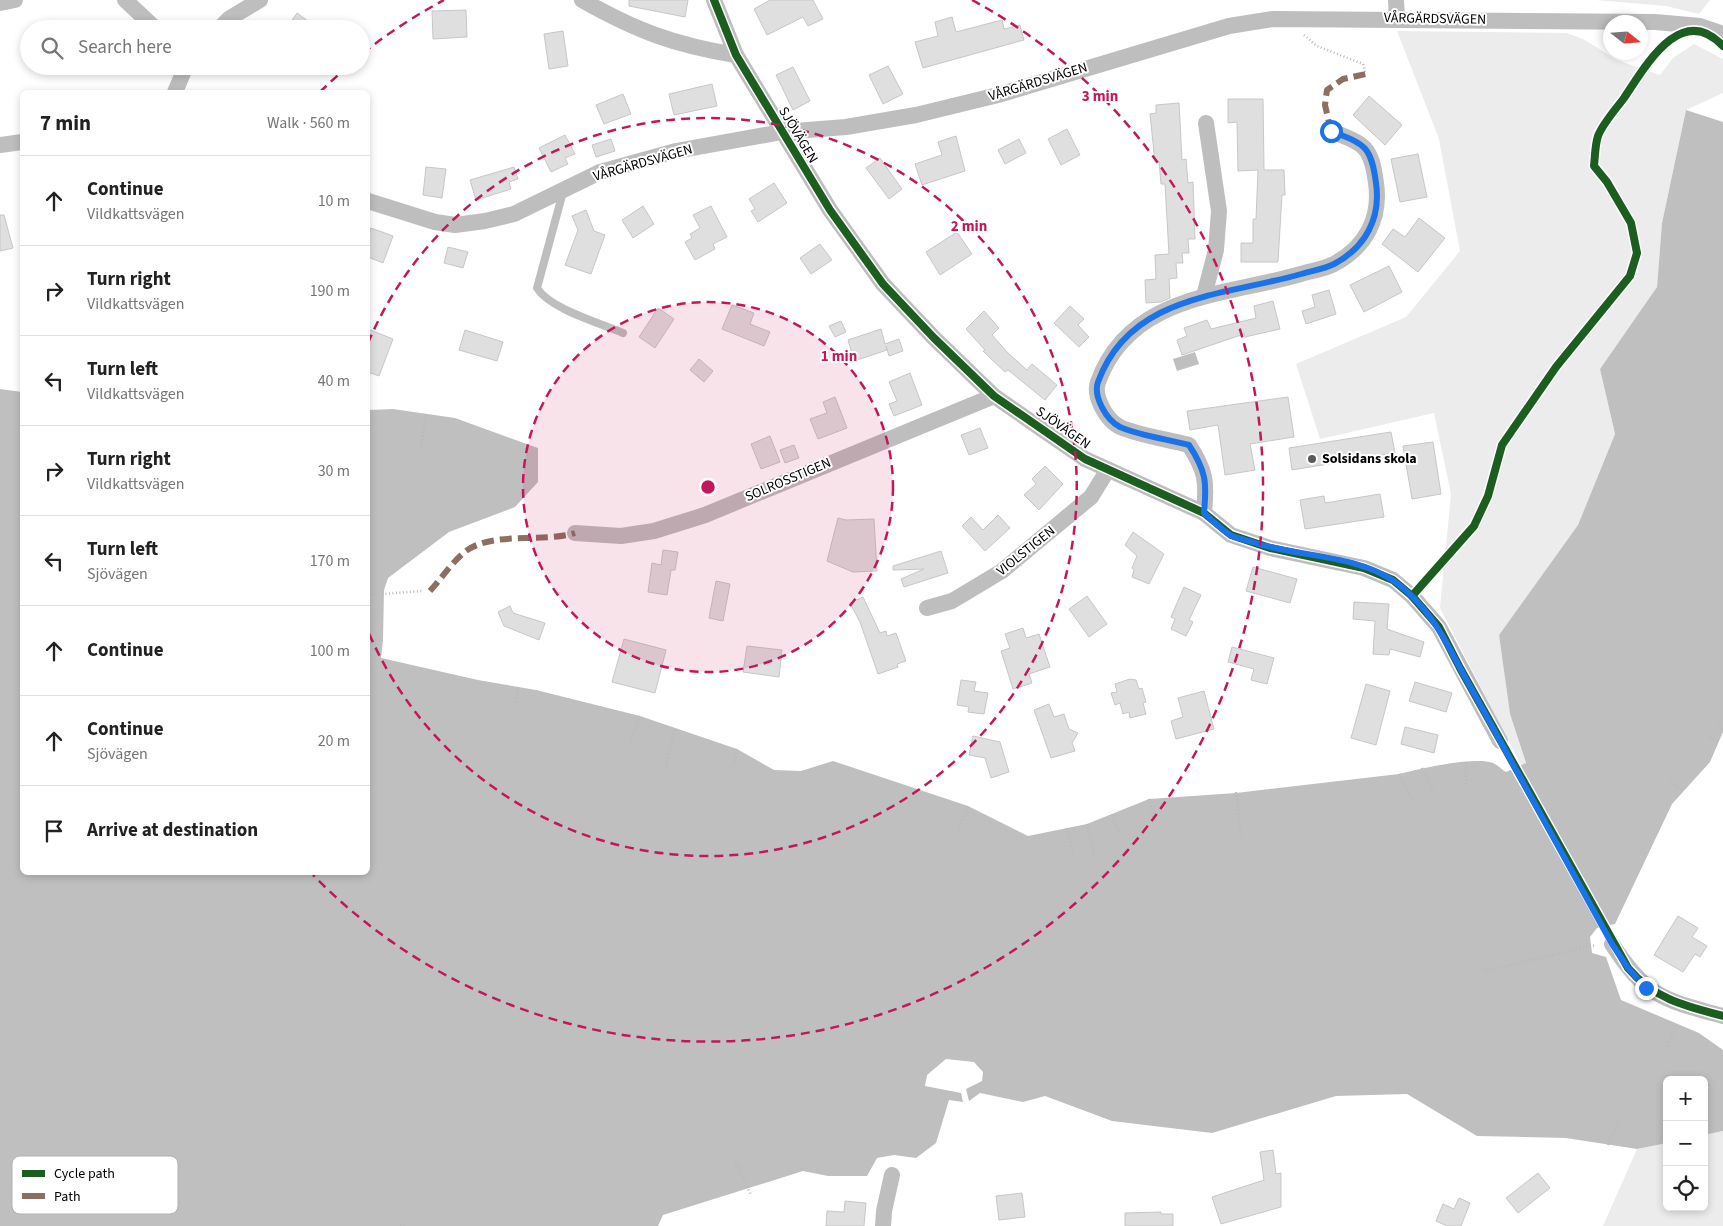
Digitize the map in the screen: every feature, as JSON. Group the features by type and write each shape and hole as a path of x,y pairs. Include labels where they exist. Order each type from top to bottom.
{"street":[{"path":"0,3 15,0"},
{"path":"126,0 147,20"},
{"path":"228,20 260,0"},
{"path":"582,0 616,19 659,38 696,48 736,55"},
{"name":"SJÖVÄGEN","path":"714,0 736,55 830,210 882,284 994,396 1085,459 1107,471 1204,513 1231,535 1270,548 1332,559 1364,568 1393,580 1412,596 1439,627 1500,741"},
{"path":"1396,0 1397,19"},
{"name":"VÅRGÄRDSVÄGEN","path":"370,201 435,222 455,225 485,222 514,214 600,172 676,150 782,132 846,127 956,106 1229,26 1273,19 1655,22 1700,26 1723,34"},
{"path":"176,90 182,75"},
{"path":"1204,296 1216,250 1219,211 1206,123"},
{"path":"1204,513 1206,496 1203,466 1189,445 1118,426 1103,409 1096,390 1105,363 1126,336 1160,313 1204,296 1278,280 1333,264 1360,244 1376,217 1377,191 1375,173 1370,156 1361,142 1331,131"},
{"path":"0,145 20,142"},
{"name":"SOLROSSTIGEN","path":"575,533 621,536 654,531 705,516 994,396"},
{"name":"VIOLSTIGEN","path":"927,608 952,600 1002,571 1091,497 1107,471"},
{"path":"1607,943 1646,988 1671,1001 1723,1016"},
{"path":"883,1226 884,1211 892,1175"}],"lane":[{"path":"564,190 537,288 541,294 557,305 624,333"}],"path":[{"path":"1302,32 1317,46 1363,64 1366,74"},
{"path":"422,447 426,414"},
{"path":"370,595 422,591"},
{"path":"370,640 384,640"},
{"path":"515,702 518,687"},
{"path":"629,746 640,716"},
{"path":"1718,724 1723,729"},
{"path":"666,765 675,729"},
{"path":"1710,737 1719,741"},
{"path":"734,764 738,749"},
{"path":"1466,762 1466,786"},
{"path":"1422,768 1435,796"},
{"path":"1399,774 1413,802"},
{"path":"1669,781 1684,791"},
{"path":"1236,792 1241,834"},
{"path":"1149,799 1155,821"},
{"path":"958,830 968,806"},
{"path":"1112,815 1119,832"},
{"path":"1087,824 1094,855"},
{"path":"1067,828 1073,853"},
{"path":"1641,850 1647,854"},
{"path":"1484,971 1607,943"},
{"path":"1668,1046 1676,1023"},
{"path":"1608,1145 1620,1119"},
{"path":"1659,1144 1663,1131"},
{"path":"735,1161 751,1195"},
{"path":"400,1225 405,1226"}],"shaded area":[{"path":"1596,0 1710,0 1699,14 1666,6"},
{"path":"1397,31 1567,33 1583,39 1603,51 1603,60 1617,60 1660,75 1673,58 1694,44 1723,59 1723,93 1686,110 1662,223 1657,287 1600,369 1615,434 1578,525 1499,635 1510,714 1526,764 1521,765 1440,608 1451,494 1434,413 1320,439 1296,364 1406,317 1460,251 1439,139"},
{"path":"1686,110 1723,122 1723,732 1710,762 1672,804 1615,924 1597,928 1590,937 1592,953 1606,957 1621,1000 1699,1033 1723,1050 1723,1131 1708,1134 1708,1076 1663,1076 1663,1144 1637,1149 1566,1138 1477,1136 1407,1094 1336,1096 1212,1133 1112,1121 1045,1096 1023,1102 980,1093 969,1101 966,1089 982,1081 983,1072 974,1062 946,1059 927,1075 925,1086 961,1093 963,1102 949,1100 936,1143 916,1158 894,1155 877,1158 867,1176 828,1176 803,1171 663,1215 658,1226 0,1226 0,389 20,392 20,875 370,875 370,410 393,409 455,418 538,448 538,482 515,507 449,532 388,578 384,590 381,658 478,680 536,690 640,716 737,749 774,770 801,771 833,761 968,806 1028,836 1087,824 1149,799 1236,793 1399,774 1460,762 1484,761 1497,765 1506,772 1526,763 1510,714 1499,635 1578,525 1615,434 1600,369 1657,287 1662,223"},
{"path":"1195,352 1199,364 1177,371 1173,359"},
{"path":"1723,1131 1723,1226 1603,1226 1637,1149 1663,1144 1663,1211 1708,1211 1708,1134"}],"building":[{"path":"629,0 688,0 685,17 629,6"},
{"path":"770,0 813,0 823,19 808,26 803,17 767,35 754,9"},
{"path":"466,10 467,37 433,39 432,11"},
{"path":"297,13 307,20 292,20"},
{"path":"952,17 956,32 1002,20 1004,29 1020,25 1024,40 923,68 915,42 938,36 935,22"},
{"path":"563,31 568,66 549,69 544,34"},
{"path":"888,66 903,94 883,104 869,75"},
{"path":"793,67 810,101 793,110 776,75"},
{"path":"712,84 717,106 674,115 669,94"},
{"path":"623,94 631,114 604,124 596,105"},
{"path":"1369,96 1402,125 1385,145 1353,115"},
{"path":"1228,99 1263,99 1264,170 1284,170 1285,195 1282,195 1278,262 1241,262 1241,243 1253,243 1253,219 1256,219 1258,170 1238,171 1237,122 1228,123"},
{"path":"1179,103 1182,160 1186,159 1188,183 1193,182 1195,239 1188,239 1189,253 1182,253 1183,263 1176,263 1177,278 1169,279 1170,298 1161,302 1146,303 1145,280 1156,279 1155,255 1169,254 1165,184 1161,184 1159,161 1155,162 1150,114 1156,113 1156,105"},
{"path":"1067,129 1080,155 1061,165 1048,139"},
{"path":"565,135 575,154 565,158 568,164 551,172 539,148"},
{"path":"956,136 965,171 922,185 915,164 942,155 938,142"},
{"path":"611,139 615,151 596,157 592,145"},
{"path":"1019,139 1026,153 1005,164 998,150"},
{"path":"1418,154 1427,197 1400,202 1391,159"},
{"path":"880,158 902,189 889,199 866,168"},
{"path":"426,167 446,169 442,198 423,195"},
{"path":"514,167 518,179 509,182 511,189 476,200 470,180"},
{"path":"774,183 787,203 758,222 751,211 755,209 749,199"},
{"path":"643,206 654,224 633,238 622,220"},
{"path":"711,206 727,237 713,244 715,249 695,260 685,242 692,238 690,234 700,228 693,215"},
{"path":"586,210 594,231 605,235 591,274 565,265 578,230 572,216"},
{"path":"0,215 4,215 13,248 0,251"},
{"path":"1419,218 1445,238 1418,272 1382,244 1393,229 1405,237"},
{"path":"371,228 393,236 383,263 370,258"},
{"path":"957,232 972,254 940,275 926,252"},
{"path":"820,244 832,260 811,274 800,258"},
{"path":"448,247 468,252 463,268 444,263"},
{"path":"1389,266 1402,292 1364,312 1350,285"},
{"path":"1329,290 1336,314 1306,324 1302,311 1315,307 1312,295"},
{"path":"1273,301 1280,329 1245,337 1244,334 1182,355 1177,340 1187,336 1184,328 1207,320 1211,329 1256,318 1254,306"},
{"path":"732,305 754,313 750,324 770,332 764,346 722,329"},
{"path":"1070,306 1084,319 1078,325 1089,337 1079,347 1054,323"},
{"path":"658,308 674,319 655,348 639,337"},
{"path":"984,311 999,328 992,335 1008,353 1027,370 1032,364 1057,385 1045,400 1008,370 1005,372 983,351 985,350 966,329"},
{"path":"841,321 846,332 835,337 829,326"},
{"path":"881,329 885,344 899,339 903,351 889,356 886,346 887,350 854,361 848,340"},
{"path":"370,330 393,339 379,376 370,373"},
{"path":"465,330 503,342 497,361 459,350"},
{"path":"699,359 713,371 704,382 690,370"},
{"path":"910,373 922,405 894,416 889,404 897,401 889,382"},
{"path":"835,397 847,428 818,439 810,419 827,413 823,402"},
{"path":"1288,397 1294,437 1250,444 1255,470 1225,475 1218,425 1190,430 1187,411"},
{"path":"980,428 988,448 969,455 961,435"},
{"path":"1391,432 1395,453 1292,470 1289,448"},
{"path":"770,436 780,462 761,469 751,444"},
{"path":"1433,442 1441,494 1412,499 1403,446"},
{"path":"794,445 799,458 785,463 780,450"},
{"path":"1045,466 1063,484 1039,510 1024,495 1036,484 1032,479"},
{"path":"1380,494 1384,517 1305,529 1300,500 1324,496 1325,503"},
{"path":"998,515 1010,528 985,551 962,526 971,517 983,530"},
{"path":"838,518 846,520 874,519 877,571 853,572 827,561"},
{"path":"1133,532 1164,554 1149,584 1132,577 1134,570 1132,568 1137,556 1125,545"},
{"path":"663,550 678,552 675,570 671,570 667,595 648,592 652,563 661,565"},
{"path":"941,551 948,573 904,587 901,579 924,569 893,570 893,566"},
{"path":"1253,567 1297,579 1290,603 1246,591"},
{"path":"716,581 730,584 723,621 709,618"},
{"path":"1184,587 1201,595 1189,620 1193,622 1186,636 1171,629 1175,619 1171,617"},
{"path":"1087,596 1107,624 1089,637 1069,609"},
{"path":"863,597 880,633 886,631 887,636 896,633 906,661 897,664 898,667 878,674 860,622 850,603"},
{"path":"1354,602 1389,604 1387,629 1424,642 1420,657 1390,649 1389,655 1373,654 1375,621 1353,619"},
{"path":"510,606 513,613 545,623 539,640 504,626 498,612"},
{"path":"1023,628 1026,638 1039,634 1050,667 1029,674 1032,683 1013,689 1001,651 1010,648 1005,634"},
{"path":"624,639 666,650 655,693 612,682"},
{"path":"747,646 782,650 779,677 743,672"},
{"path":"1232,647 1274,658 1267,684 1251,680 1254,669 1228,662"},
{"path":"1130,679 1136,680 1139,689 1142,688 1146,702 1143,703 1146,714 1130,718 1129,712 1123,714 1120,703 1115,705 1111,693 1117,692 1115,684"},
{"path":"961,680 976,682 974,691 988,693 984,714 968,712 969,707 957,705"},
{"path":"1415,682 1452,693 1446,712 1409,701"},
{"path":"1366,684 1390,691 1376,745 1351,738"},
{"path":"1204,691 1214,729 1176,739 1171,721 1183,717 1178,698"},
{"path":"1049,704 1054,717 1064,714 1069,729 1078,733 1072,743 1075,751 1051,758 1034,710"},
{"path":"1405,727 1438,735 1434,753 1401,744"},
{"path":"973,736 1000,742 1009,772 991,778 985,758 969,755"},
{"path":"1678,916 1698,928 1692,937 1707,946 1700,957 1695,954 1683,972 1654,955"},
{"path":"1273,1150 1276,1174 1281,1173 1281,1207 1221,1224 1212,1197 1264,1180 1260,1152"},
{"path":"1538,1173 1550,1188 1518,1213 1506,1198"},
{"path":"1022,1193 1025,1217 999,1220 996,1196"},
{"path":"1459,1198 1470,1203 1461,1226 1447,1226 1436,1221 1443,1204 1454,1209"},
{"path":"845,1201 866,1203 864,1226 826,1226 827,1211 844,1212"},
{"path":"1161,1212 1161,1214 1173,1214 1173,1226 1125,1226 1125,1213"}],"marked path":[{"path":"1331,131 1325,105 1327,90 1343,79 1366,74"},
{"path":"430,591 461,555 477,545 504,539 562,536 575,533"}],"cycle path":[{"path":"714,0 736,55 830,210 883,284 934,338 994,396 1085,459 1204,513 1231,535 1270,548 1364,568 1393,580 1412,596 1439,627 1460,668 1628,968 1638,979 1659,994 1683,1005 1723,1016"},
{"path":"1412,596 1474,526 1488,496 1502,445 1556,367 1630,276 1637,253 1631,223 1607,182 1594,166 1596,143 1600,131 1653,56 1679,35 1693,31 1708,34 1723,46"}],"place":[{"name":"Solsidans skola","path":"1312,459"}],"route":[{"path":"1331,131 1361,142 1370,156 1375,173 1377,191 1376,217 1360,244 1333,264 1278,280 1212,293 1160,313 1126,336 1105,363 1096,390 1103,409 1118,426 1189,445 1203,466 1206,496 1204,513 1231,535 1270,548 1332,559 1364,568 1393,580 1412,596 1439,627 1612,944 1628,968 1646,988"}]}
